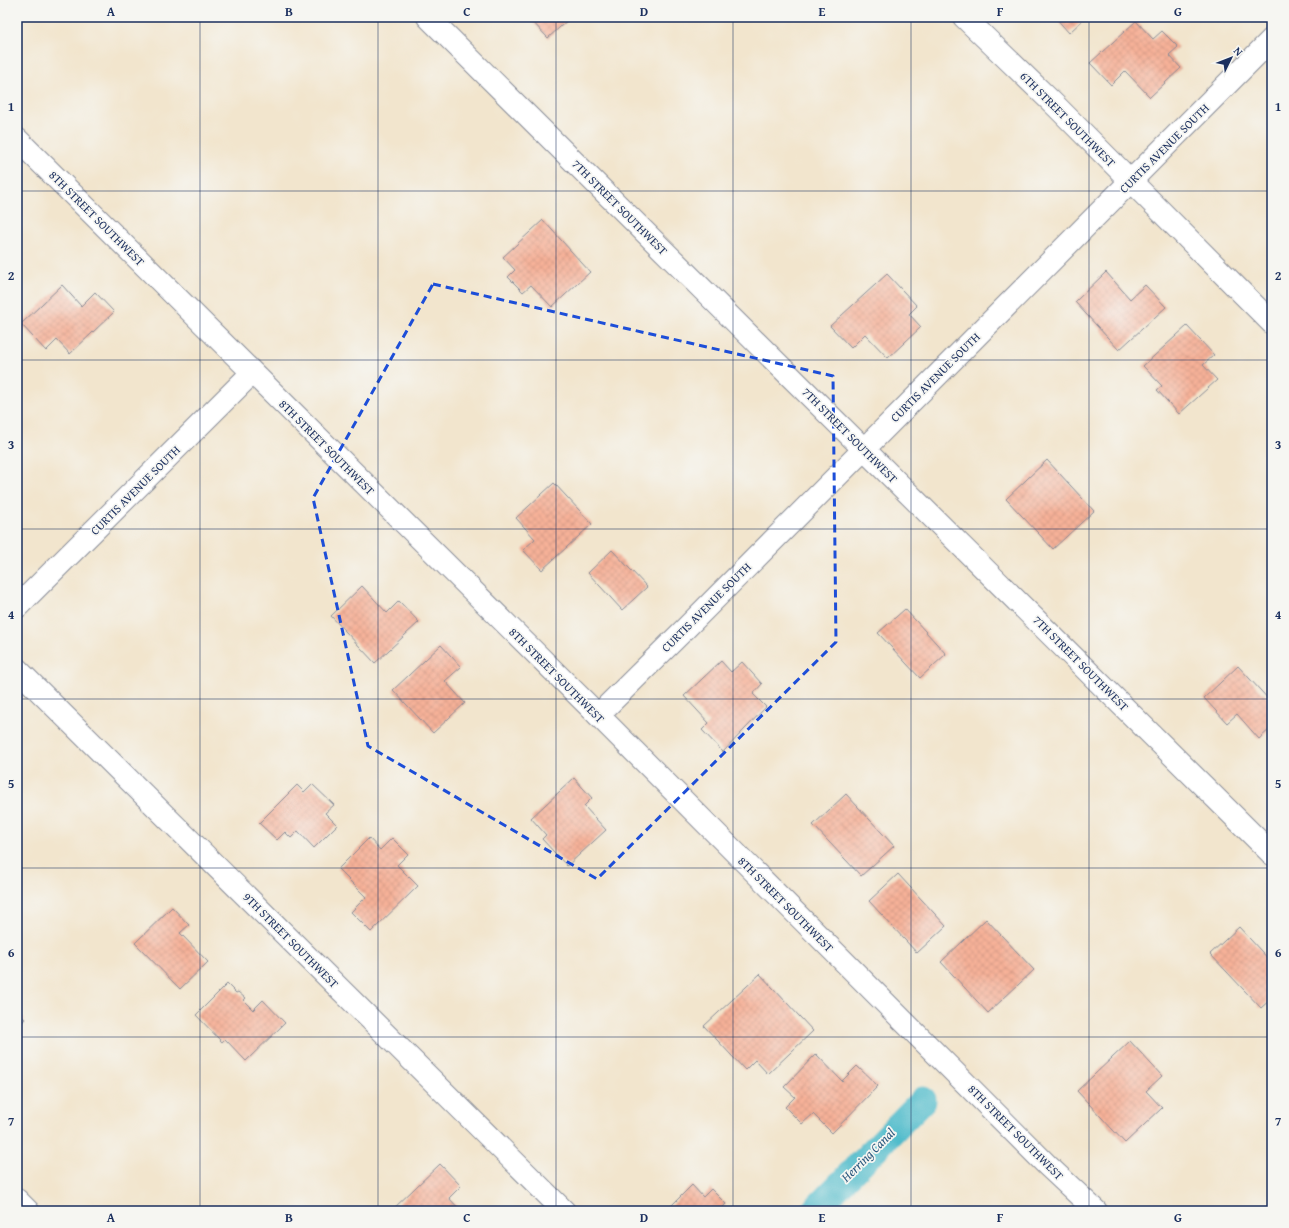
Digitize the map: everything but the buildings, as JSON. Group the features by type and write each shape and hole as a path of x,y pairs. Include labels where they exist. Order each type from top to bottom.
{"street":[{"name":"7TH STREET SOUTHWEST","path":"428,17 863,449 958,540 1272,854"},
{"name":"6TH STREET SOUTHWEST","path":"964,17 1057,107 1272,324"},
{"name":"CURTIS AVENUE SOUTH","path":"598,715 1272,39"},
{"name":"8TH STREET SOUTHWEST","path":"17,139 598,715 1048,1166 1096,1211"},
{"name":"CURTIS AVENUE SOUTH","path":"17,607 252,373"},
{"name":"9TH STREET SOUTHWEST","path":"17,669 564,1211"},
{"path":"17,1200 28,1211"}],"highlighted area":[{"path":"433,284 833,376 836,642 597,879 368,746 313,498"}],"waterway":[{"name":"Herring Canal","path":"814,1211 923,1100"}]}
